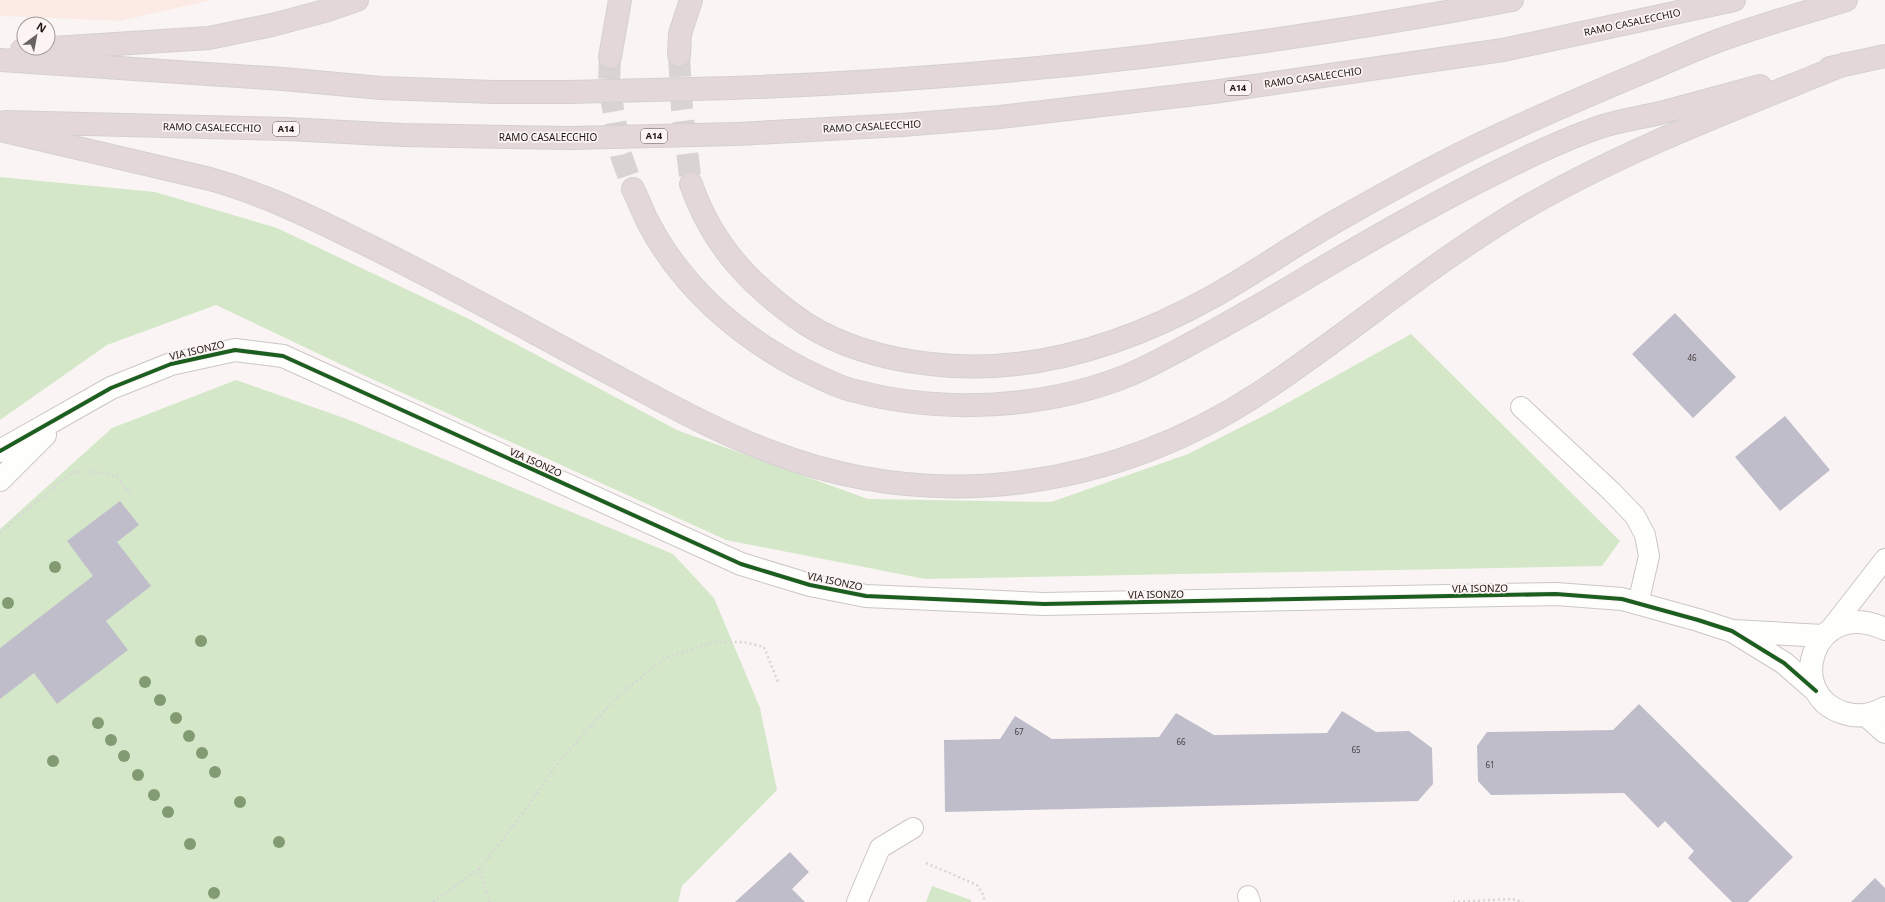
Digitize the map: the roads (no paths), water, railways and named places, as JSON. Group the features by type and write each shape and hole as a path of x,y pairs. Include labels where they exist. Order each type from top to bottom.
{"highway":[{"path":"0,51 209,38 272,25 325,11 357,0"},
{"path":"610,57 620,0"},
{"path":"679,55 680,34 691,0"},
{"path":"0,60 283,79 381,88 494,92 568,92 732,88 910,79 1096,62 1345,30 1512,0"},
{"name":"RAMO CASALECCHIO","path":"0,122 287,129 402,135 571,138 737,134 902,125 1000,117 1213,92 1503,50 1734,0"},
{"path":"691,184 699,208 716,237 736,265 760,288 788,311 821,333 865,352 901,361 949,366 1002,366 1059,358 1113,343 1165,322 1215,295 1338,220 1468,150 1523,124 1719,40 1846,0"},
{"path":"633,189 650,226 690,283 716,311 745,334 780,357 819,378 852,391 899,401 946,405 986,405 1051,397 1092,387 1127,375 1163,359 1260,306 1408,218 1545,149 1598,127 1844,64 1885,56"},
{"path":"0,130 210,179 239,187 266,198 382,252 663,402 723,431 774,453 826,470 868,480 921,486 973,487 1057,477 1102,465 1147,451 1217,418 1258,394 1290,372 1458,250 1518,212 1565,185 1640,148 1844,64"}],"street":[{"name":"VIA ISONZO","path":"0,451 112,388 170,364 235,350 283,356 741,564 810,585 866,596 1044,604 1556,594 1622,599 1732,631"},
{"name":"VIA ISONZO","path":"0,480 64,416"},
{"path":"1885,630 1872,623 1857,621 1842,624 1826,634 1815,648 1811,662 1811,677 1816,690 1825,703 1838,711 1852,715 1876,712 1885,732"},
{"path":"1732,631 1826,634"},
{"path":"1732,631 1784,663 1816,690"}],"lane":[{"path":"1521,406 1612,492 1635,516 1645,535 1649,556 1638,604"},
{"path":"1826,634 1885,559"},
{"path":"857,902 880,848 913,828"}],"tunnel":[{"path":"679,55 682,109 691,184"},
{"path":"610,57 609,85 621,155 633,189"}]}
